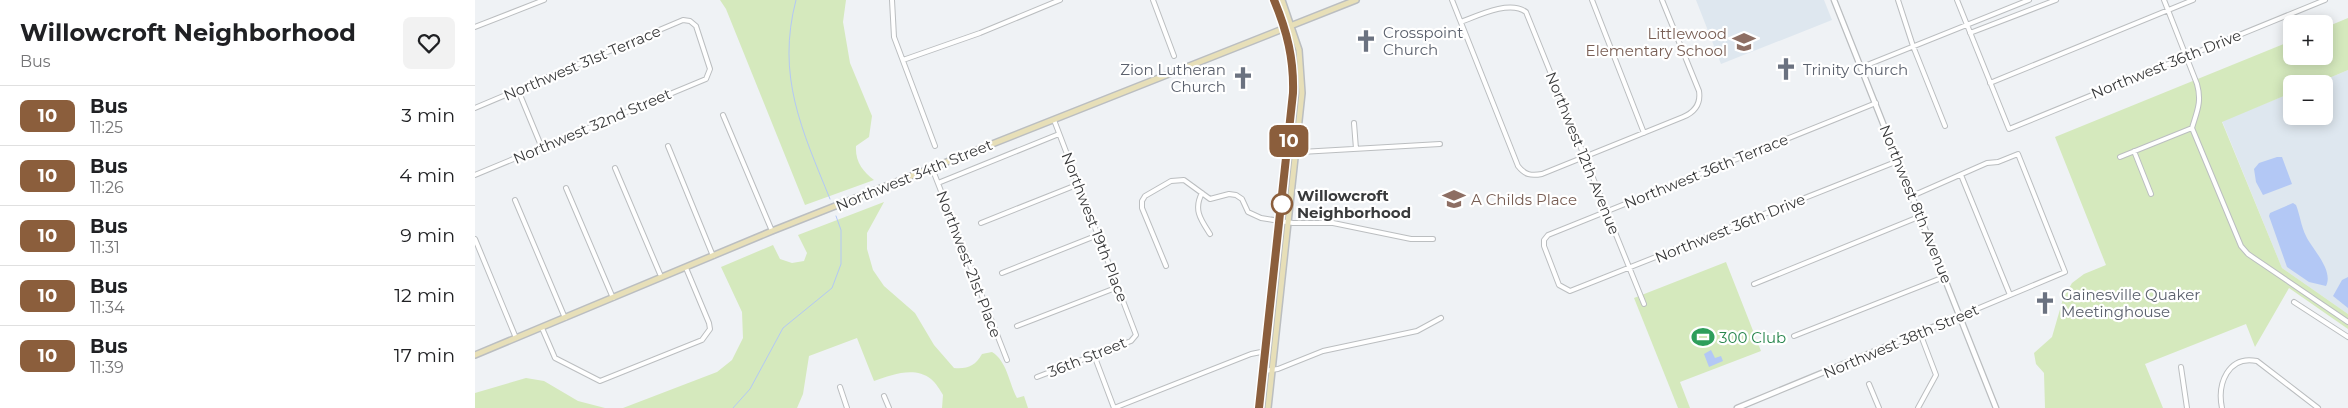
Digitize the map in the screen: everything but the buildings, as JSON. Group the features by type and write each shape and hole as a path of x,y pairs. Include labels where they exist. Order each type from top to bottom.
{"main road":[{"path":"1259,408 1294,79 1291,51 1285,28 1274,0"},
{"path":"1268,408 1297,153 1302,81 1299,50 1282,0"},
{"name":"Northwest 34th Street","path":"475,355 772,232 1356,0"}],"street":[{"path":"476,26 544,0"},
{"path":"892,0 892,32 935,146"},
{"path":"903,60 980,33 1060,0"},
{"path":"1153,0 1174,56"},
{"path":"1452,0 1518,166 1527,174 1542,174 1689,115 1697,108 1699,91 1662,0"},
{"path":"1592,0 1644,133"},
{"name":"Northwest 8th Avenue","path":"1834,0 1996,408"},
{"path":"1899,0 1913,46 1945,126"},
{"path":"1957,0 1990,83 2193,0"},
{"path":"1861,67 2029,0"},
{"path":"1970,33 2056,0"},
{"path":"2164,0 2201,96 2192,128 2241,246 2248,254 2348,322"},
{"name":"Northwest 36th Drive","path":"1990,83 2009,129 2325,0"},
{"name":"Northwest 12th Avenue","path":"1461,22 1506,5 1519,6 1528,16 1644,304"},
{"name":"Northwest 31st Terrace","path":"475,108 668,26 683,20 690,21"},
{"name":"Northwest 32nd Street","path":"475,175 709,76 710,69 695,26 690,21"},
{"path":"518,90 542,148"},
{"name":"Northwest 36th Terrace","path":"1562,289 1544,246 1544,240 1548,235 1876,103"},
{"path":"723,115 772,232"},
{"name":"Northwest 19th Place","path":"1054,120 1136,335"},
{"path":"1354,123 1356,150"},
{"path":"2120,157 2192,128"},
{"path":"937,183 1059,134"},
{"path":"1287,151 1297,153 1440,144"},
{"path":"667,146 713,256"},
{"path":"2134,151 2151,194"},
{"name":"Northwest 38th Street","path":"1737,408 2065,272 2018,154 1961,175"},
{"name":"Northwest 36th Drive","path":"1562,289 1570,291 1898,160"},
{"path":"615,168 659,274"},
{"name":"Northwest 21st Place","path":"932,168 1007,360"},
{"path":"1912,196 1961,175 2010,295"},
{"path":"1166,266 1142,208 1142,201 1145,196 1171,181 1184,180 1210,198 1229,194 1236,195 1242,199 1248,212 1254,216 1280,222 1333,223 1411,240 1433,239"},
{"path":"981,222 1079,184"},
{"path":"566,188 613,298"},
{"path":"1202,193 1197,203 1197,210 1200,220 1210,234"},
{"path":"515,200 565,318"},
{"path":"1754,284 1921,216"},
{"path":"1002,273 1098,235"},
{"path":"475,240 517,338"},
{"path":"542,328 555,358 600,381 605,380 706,337 709,323 686,268"},
{"path":"1794,336 1945,277"},
{"path":"1017,326 1119,287"},
{"path":"2294,302 2348,337"},
{"path":"1264,371 1272,370 1323,351 1417,331 1441,318"},
{"path":"1918,408 1936,375 1920,333"},
{"name":"36th Street","path":"1037,377 1131,341 1136,335"},
{"path":"1094,355 1114,408 1251,354 1266,351"},
{"path":"2222,408 2221,388 2226,375 2236,364 2246,359 2257,361 2318,408"},
{"path":"2181,367 2187,408"},
{"path":"1869,384 1879,408"},
{"path":"840,388 847,408"},
{"path":"884,396 889,408"}],"shaded area":[{"name":"Littlewood Elementary School","path":"1696,0 1824,0 1832,20 1721,64"},
{"path":"2348,70 2348,314 2282,268 2222,121 2283,96 2283,125 2333,125 2333,76"}],"green space":[{"path":"720,0 846,0 843,22 850,63 872,116 869,137 856,146 856,152 861,166 874,180 805,205 726,9"},
{"path":"2348,18 2348,70 2333,76 2283,75 2283,96 2222,122 2282,268 2348,314 2348,329 2289,288 2255,347 2246,324 2145,364 2163,408 2045,408 2044,373 2036,364 2034,353 2052,337 2063,299 2072,283 2084,274 2106,265 2055,137 2283,44 2283,65 2333,65 2333,24"},
{"path":"884,202 867,233 867,249 873,270 884,286 915,313 934,345 954,368 971,366 982,354 992,352 997,356 1004,367 1017,398 1024,396 1028,408 942,408 943,395 938,387 931,379 917,373 903,373 874,381 857,338 809,356 803,394 797,408 623,408 717,372 732,360 743,338 742,312 721,267 773,245 780,259 792,263 804,261 807,253 798,235"},
{"name":"300 Club","path":"1726,262 1761,351 1680,382 1690,408 1678,408 1634,298"},
{"path":"526,378 544,381 578,401 605,408 475,408 475,393"}],"water":[{"path":"2282,157 2292,184 2263,195 2256,182 2254,169 2259,163"},
{"path":"2293,203 2296,205 2306,236 2325,267 2328,280 2326,286 2309,282 2287,267 2269,216 2270,213"},
{"path":"2348,277 2348,308 2333,296 2342,280"},
{"path":"1711,350 1715,358 1721,356 1723,361 1709,367 1704,354"}],"waterway":[{"path":"796,0 789,53 795,102 810,149 830,199"},
{"path":"733,408 750,389 783,328 832,288 841,264 841,230 836,216"}],"bus line":[{"name":"10","path":"1259,408 1293,106 1294,79 1291,51 1285,28 1274,0"}],"place":[{"name":"Crosspoint Church","path":"1366,41"},
{"name":"Littlewood Elementary School","path":"1744,42"},
{"name":"Trinity Church","path":"1786,69"},
{"name":"Zion Lutheran Church","path":"1243,78"},
{"name":"A Childs Place","path":"1454,199"},
{"name":"Willowcroft Neighborhood","path":"1282,204"},
{"name":"Gainesville Quaker Meetinghouse","path":"2045,303"},
{"name":"300 Club","path":"1703,337"}]}
